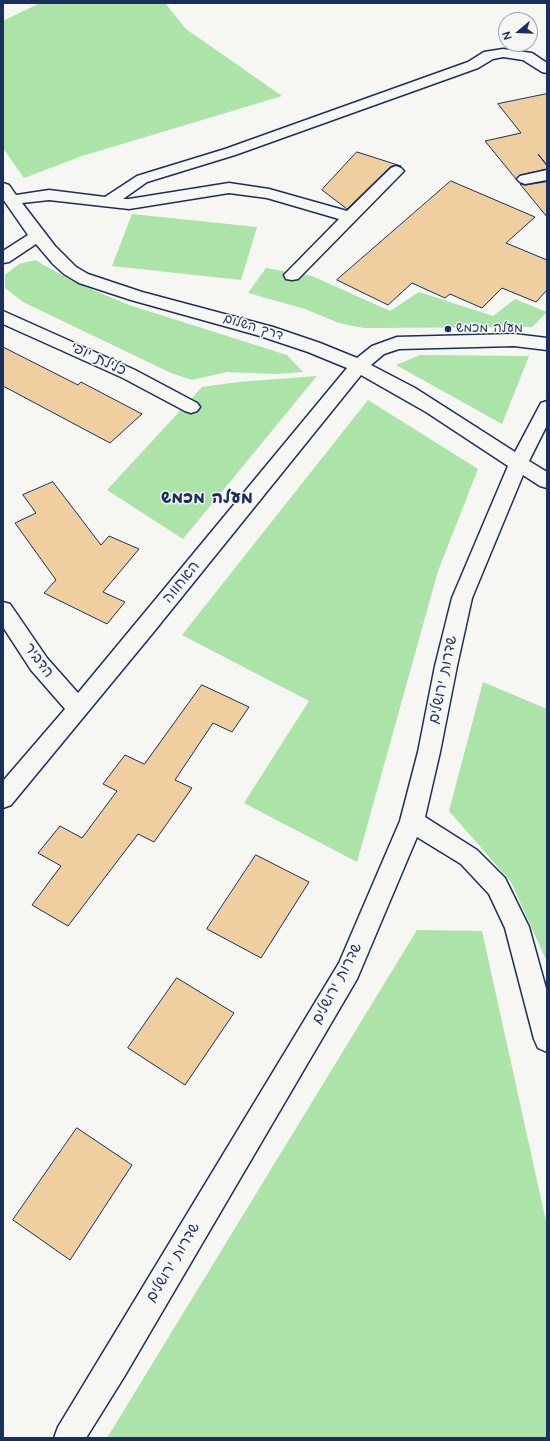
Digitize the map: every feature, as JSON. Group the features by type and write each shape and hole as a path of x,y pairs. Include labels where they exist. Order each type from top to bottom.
{"street":[{"path":"108,202 142,179 230,152 473,65 489,55 503,53 527,56 547,69"},
{"path":"292,275 396,171"},
{"path":"525,179 547,175"},
{"path":"7,194 49,195 129,204 229,188 269,194 350,217"},
{"name":"דרך השלום","path":"7,194 38,236 62,263 83,278 123,292 239,323 302,344 360,366 403,389 518,464 547,481"},
{"path":"3,258 38,236"},
{"name":"כלילת יופי","path":"3,317 129,374 191,407"},
{"name":"האחווה","path":"3,798 360,366 378,350 397,343 514,340 547,344"},
{"name":"שדרות ירושלים","path":"68,1438 114,1366 348,971 412,821 429,752 446,666 462,598 518,464 547,407"},
{"name":"הדביר","path":"3,610 40,664 78,709"},
{"path":"412,821 469,857 497,886 518,927 547,1039"}],"green space":[{"path":"40,3 165,3 186,29 282,96 82,156 24,178 3,148 3,21"},
{"path":"132,214 257,227 241,280 112,266"},
{"path":"35,260 74,282 129,305 287,355 303,372 274,374 227,372 192,380 171,373 23,302 5,288 5,275 19,264"},
{"path":"266,268 312,276 390,311 419,292 493,316 515,299 547,312 532,327 364,328 339,323 305,309 248,293"},
{"path":"420,355 529,356 502,424 396,365"},
{"path":"317,376 183,539 107,490 202,387 238,382"},
{"path":"368,400 478,469 438,571 357,862 244,803 309,701 182,635"},
{"path":"483,682 547,709 547,962 511,882 449,811"},
{"path":"417,930 482,931 547,1226 547,1438 107,1438"}],"building":[{"path":"547,94 547,165 538,154 547,166 547,169 520,175 516,179 485,141 521,133 498,104"},
{"path":"357,152 401,166 395,165 390,167 347,209 322,190"},
{"path":"451,181 535,217 506,243 547,260 547,290 536,302 502,288 482,308 450,294 445,298 412,283 388,305 337,280"},
{"path":"547,182 547,217 520,184 525,185"},
{"path":"3,347 78,385 81,382 142,414 110,443 3,386"},
{"path":"53,482 101,545 109,536 139,549 103,592 125,602 107,624 44,593 56,580 15,523 36,513 23,495"},
{"path":"202,685 249,707 232,732 213,723 175,780 192,788 154,842 138,834 68,926 32,905 61,866 38,853 60,826 82,838 117,791 103,784 125,755 144,764"},
{"path":"256,855 309,882 261,958 207,929"},
{"path":"177,978 234,1013 185,1085 128,1048"},
{"path":"77,1128 132,1165 70,1260 13,1220"}],"place":[{"name":"מעלה מכמש","path":"448,329"}],"district":[{"name":"מעלה מכמש","path":"207,499"}]}
